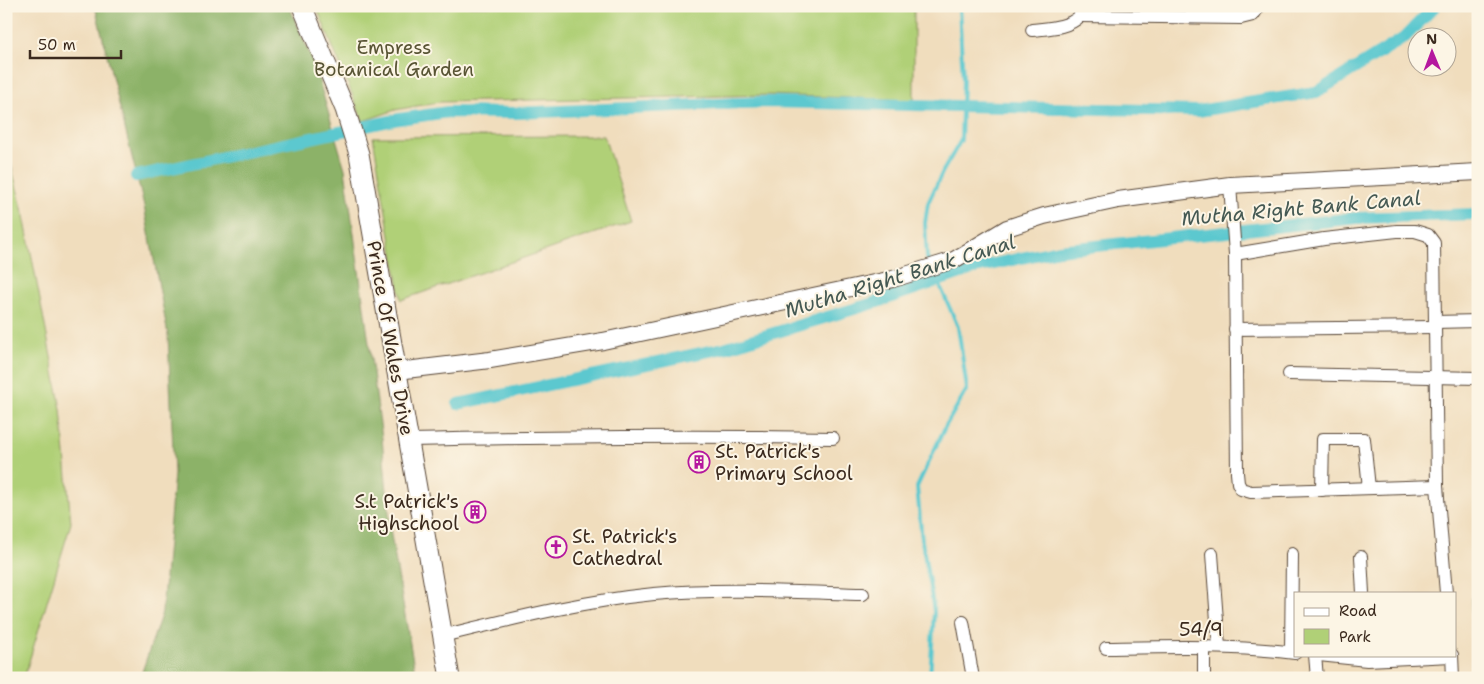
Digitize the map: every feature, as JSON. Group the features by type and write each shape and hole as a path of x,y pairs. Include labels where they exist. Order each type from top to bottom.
{"main road":[{"name":"Prince Of Wales Drive","path":"302,6 345,109 359,154 450,678"}],"street":[{"path":"1032,30 1056,27 1074,22 1080,11 1241,18 1253,15 1259,6"},
{"path":"397,371 490,360 603,341 893,279 954,260 1007,228 1044,216 1118,200 1231,193 1478,172"},
{"path":"1231,193 1234,249 1237,473 1241,489 1251,492 1437,486"},
{"path":"1234,249 1396,231 1415,231 1428,235 1434,243 1437,486 1446,592"},
{"path":"1235,330 1478,321"},
{"path":"1290,374 1478,378"},
{"path":"408,440 613,436 833,438"},
{"path":"1322,490 1323,439 1364,439 1370,488"},
{"path":"1212,554 1219,647"},
{"path":"1292,554 1293,652"},
{"path":"1361,556 1363,592"},
{"path":"442,636 581,604 655,594 735,591 863,594"},
{"path":"963,622 973,678"},
{"path":"1204,646 1204,678"},
{"name":"54/9","path":"1106,648 1204,646 1293,652"},
{"path":"1317,656 1317,678"},
{"path":"1334,656 1367,658 1452,656 1453,678"}],"green space":[{"path":"95,6 289,6 314,64 345,169 382,438 391,535 416,678 140,678 162,612 174,474 168,335 144,206"},
{"name":"Empress Botanical Garden","path":"316,6 914,6 914,100 767,95 439,102 395,110 363,121"},
{"path":"604,136 631,221 401,300 373,137"},
{"path":"6,145 24,216 61,409 71,523 24,678 6,678"},
{"path":"1478,582 1478,678 1474,678 1471,599"}],"waterway":[{"path":"930,263 927,258 925,223 928,203 943,171 961,140 963,80 959,6"},
{"path":"136,176 399,119 448,112 516,113 766,102 1198,111 1317,92 1404,38 1435,6"},
{"name":"Mutha Right Bank Canal","path":"458,404 724,348 874,303 975,268 1059,250 1357,218 1478,214"},
{"path":"930,678 934,611 922,541 917,487 945,427 967,389 958,327 934,272"}],"place":[{"name":"St. Patrick's Primary School","path":"699,462"},
{"name":"S.t Patrick's Highschool","path":"475,512"},
{"name":"St. Patrick's Cathedral","path":"556,547"}]}
